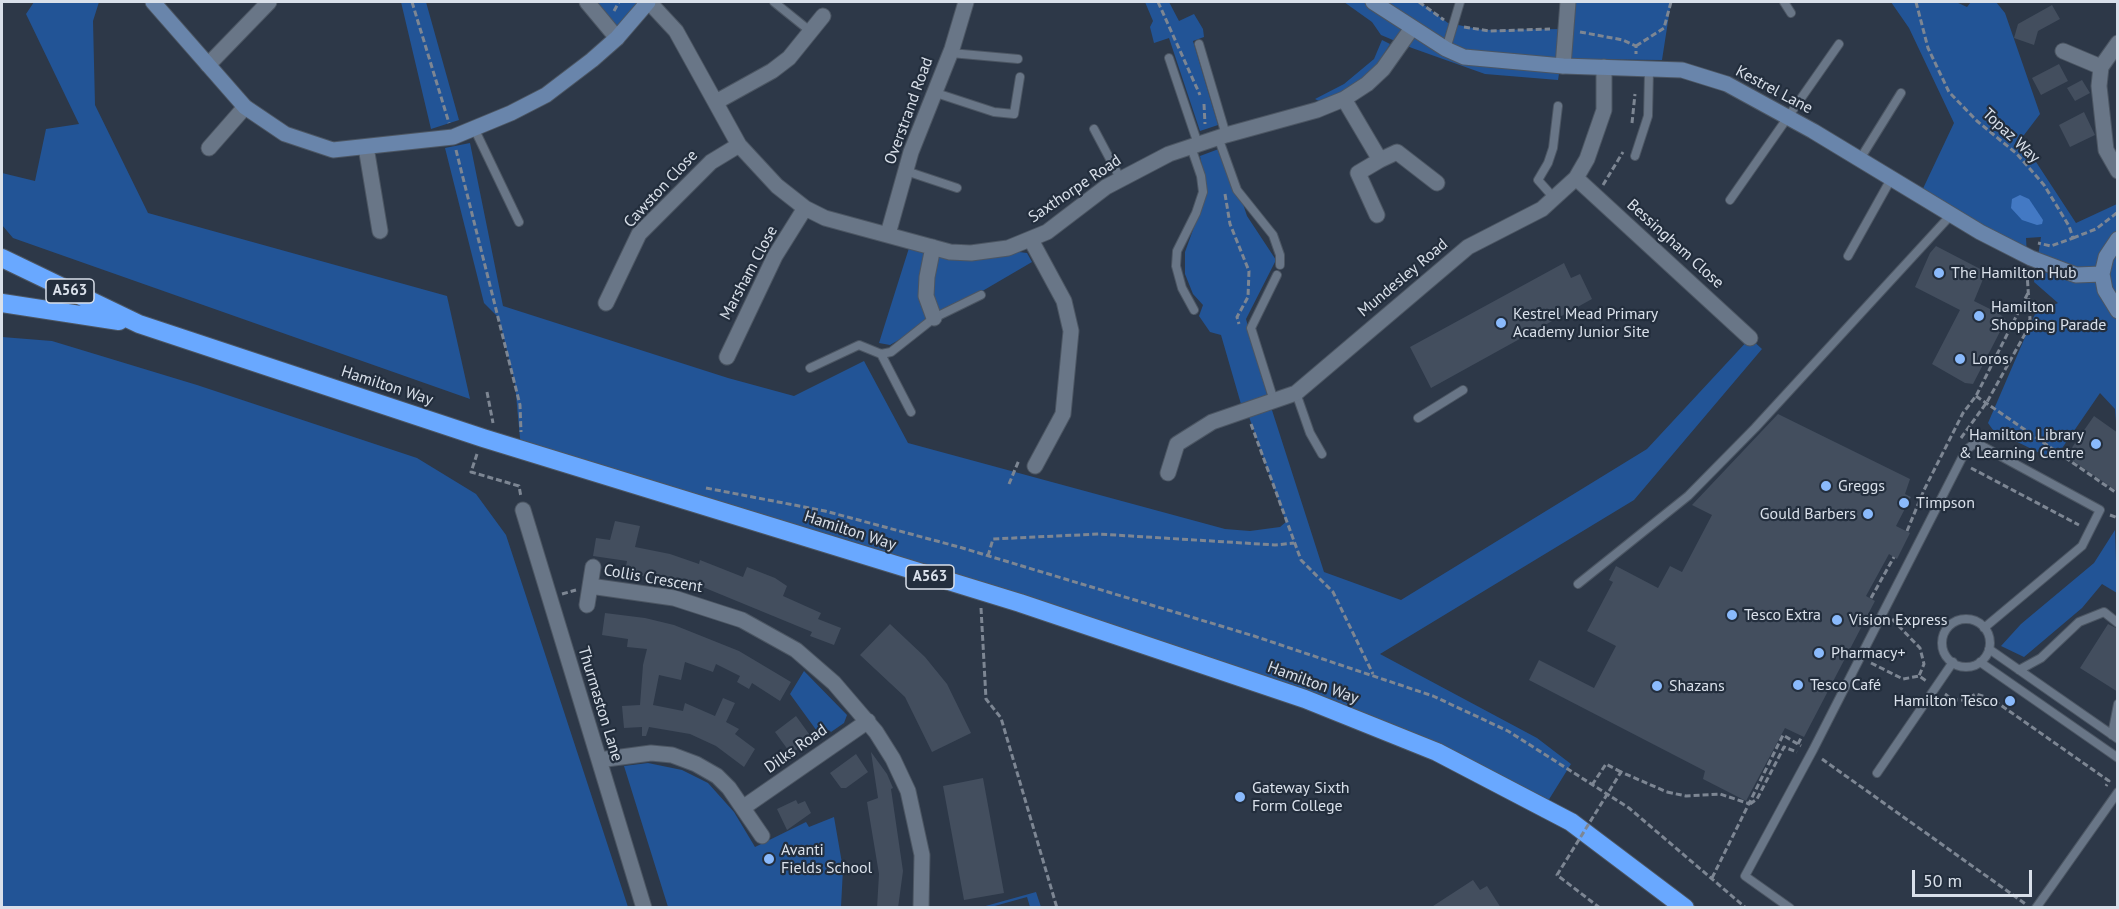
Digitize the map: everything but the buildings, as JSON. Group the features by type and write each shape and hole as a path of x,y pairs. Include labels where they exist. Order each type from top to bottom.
{"highway":[{"name":"Hamilton Way","path":"2,258 139,324 490,441 981,591 1305,699 1437,752 1570,822 1685,908"},
{"name":"Hamilton Way","path":"2,303 139,324"}],"street":[{"path":"153,2 245,107 285,134 333,150 453,137 546,95 617,38 649,2"},
{"path":"208,65 269,2"},
{"path":"587,2 617,38"},
{"name":"Saxthorpe Road","path":"649,2 676,31 739,145 777,186 805,208 825,218 933,247 971,253 1008,248 1031,240 1047,232 1120,178 1170,154 1317,110 1344,99 1367,84 1383,69 1412,28"},
{"name":"Overstrand Road","path":"888,234 906,171 933,92 951,53 966,2"},
{"name":"Kestrel Lane","path":"1373,2 1446,49 1464,57 1563,66 1649,71 1682,70 1727,84 1860,159 2029,263 2076,275 2102,274"},
{"path":"1563,66 1568,2"},
{"path":"716,102 772,71 789,58 823,16"},
{"path":"2118,43 2101,67 2099,86 2106,150 2118,171"},
{"path":"2063,51 2101,67"},
{"name":"Mundesley Road","path":"1168,473 1178,444 1212,422 1296,393 1468,247 1542,209 1576,178 1587,159 1604,110 1604,67"},
{"path":"1344,99 1380,160"},
{"path":"209,148 245,107"},
{"name":"Cawston Close","path":"606,303 639,234 711,162 739,145"},
{"path":"366,147 380,231"},
{"path":"1377,216 1358,173 1380,160 1397,152 1437,183"},
{"name":"Bessingham Close","path":"1576,178 1750,338"},
{"name":"Marsham Close","path":"727,357 775,256 805,208"},
{"path":"2118,239 2106,258 2102,274 2104,290 2118,311"},
{"path":"1031,240 1064,301 1071,331 1063,414 1035,466"},
{"path":"933,247 926,296 934,318"},
{"name":"Thurmaston Lane","path":"523,510 644,908"},
{"name":"Collis Crescent","path":"587,605 593,567"},
{"name":"Collis Crescent","path":"590,587 674,598 742,620 786,644 815,665 868,721 893,759 911,800 922,855 921,908"},
{"name":"Dilks Road","path":"744,807 868,721"},
{"path":"599,760 651,753 682,758 717,776 744,807 762,836"}],"lane":[{"path":"774,2 810,32"},
{"path":"1446,49 1460,2"},
{"path":"1784,2 1791,13"},
{"path":"1194,310 1182,288 1176,266 1177,251 1196,213 1203,192 1201,176 1209,141 1199,44"},
{"path":"1730,200 1839,44"},
{"path":"951,53 1018,59"},
{"path":"1169,58 1209,141 1237,190 1273,235 1280,255 1280,265"},
{"path":"1635,156 1648,116 1649,71"},
{"path":"933,92 994,112 1014,114 1020,76"},
{"path":"1860,159 1901,93"},
{"path":"1554,198 1538,180 1548,163 1553,148 1558,106"},
{"path":"474,128 519,222"},
{"path":"1094,129 1120,178"},
{"path":"906,171 957,188"},
{"path":"1848,256 1891,179"},
{"path":"1578,584 1688,496 1755,428 1950,216"},
{"path":"1274,401 1251,328 1277,275"},
{"path":"810,368 859,345 881,354 891,352 934,318 981,295"},
{"path":"881,354 911,412"},
{"path":"1418,418 1463,390"},
{"path":"1296,393 1310,433 1322,454"},
{"path":"1790,908 1745,876 1812,752 1960,462 1968,447 1974,444 1982,446 2100,510 2082,546 1984,628"},
{"path":"2019,670 2041,658 2079,622 2104,612 2118,623"},
{"path":"1963,619 1971,620 1984,628 1990,642 1989,649 1980,662 1966,667 1953,662 1943,648 1942,640 1949,626 1963,619"},
{"path":"1989,649 2115,737 2118,704"},
{"path":"1877,773 1953,662"},
{"path":"1980,662 2118,758"},
{"path":"2036,908 2117,793"}],"path":[{"path":"412,2 453,137 520,405 521,449"},
{"path":"1158,2 1204,101 1209,141"},
{"path":"1636,46 1664,28 1671,2"},
{"name":"Topaz Way","path":"1916,2 1928,48 1949,92 1977,120 2017,154 2044,185 2069,226 2073,238"},
{"path":"1222,186 1230,224 1249,271 1248,297 1237,317 1239,326"},
{"path":"1975,418 1987,402 2025,334 2030,319 2029,263 2037,243 2050,246 2073,238 2096,229 2118,212"},
{"path":"1907,531 1942,453 1963,413 1976,396 2030,290"},
{"path":"487,392 490,441 471,471 519,486 523,510"},
{"path":"1976,396 2118,494"},
{"path":"1248,414 1301,560 1334,592 1373,675"},
{"path":"1942,453 2090,531"},
{"path":"1010,484 1019,459"},
{"path":"704,488 825,511 988,556 1254,636 1433,696 1508,731 1629,808 1746,908"},
{"path":"988,556 993,539 1099,534 1275,545 1294,543"},
{"path":"1871,598 1894,557"},
{"path":"550,598 590,587"},
{"path":"981,591 986,699 1001,718 1057,908"},
{"path":"1883,612 1920,648 1924,664 1919,676"},
{"path":"1869,662 1903,679 1919,676 1953,700 1964,700 1976,694 1992,699 2109,781 2106,786 2117,793"},
{"path":"1712,878 1783,735 1812,752 2031,908"},
{"path":"1798,744 1802,736"},
{"path":"1592,784 1606,764 1667,792 1695,796 1720,794 1750,804"},
{"path":"1600,908 1557,875 1621,772"}],"shaded area":[{"path":"34,2 99,2 93,21 95,105 148,213 447,296 470,399 13,238 2,225 2,173 35,181 46,129 79,124 26,14"},
{"path":"401,2 426,2 459,120 431,129"},
{"path":"590,2 637,2 646,6 617,38"},
{"path":"1145,2 1169,2 1179,21 1194,14 1203,29 1204,37 1193,41 1218,125 1200,131 1169,38 1154,43 1150,27 1153,21"},
{"path":"1344,2 1420,2 1448,23 1483,30 1566,29 1558,80 1485,74 1412,48 1381,35 1372,22"},
{"path":"1572,2 1671,2 1662,60 1570,59"},
{"path":"1891,2 1956,2 1967,7 1971,2 1996,2 2005,13 2040,114 2021,139 2076,223 2117,204 2117,433 2115,409 2100,393 2054,460 1993,430 1988,423 2035,314 2058,303 2034,282 2041,237 2026,238 2027,256 1919,197 1954,123 1909,28"},
{"path":"1382,40 1390,44 1377,65 1364,78 1351,88 1321,102 1315,99 1344,84 1374,59"},
{"path":"470,143 503,306 728,378 794,396 864,361 908,443 1225,529 1250,531 1280,527 1286,522 1248,414 1270,404 1324,572 1401,600 1647,449 1750,338 1762,349 1634,500 1380,654 1537,738 1571,764 1548,801 1259,683 521,449 515,384 499,318 484,303 445,148"},
{"path":"1224,147 1247,216 1276,260 1246,319 1268,398 1243,411 1221,335 1210,332 1199,316 1203,305 1193,294 1185,274 1185,252 1207,191 1200,156"},
{"path":"2020,195 2029,199 2043,220 2042,224 2037,225 2022,220 2011,208 2012,199"},
{"path":"909,248 1004,255 1019,252 1027,253 1032,262 890,345 879,343"},
{"path":"2,337 52,341 197,385 417,458 476,494 506,535 628,907 2,907"},
{"path":"2115,530 2117,593 2102,584 2082,608 2024,657 2001,646 2021,624 2094,563"},
{"path":"804,671 847,715 844,723 831,732 829,730 822,738 790,694"},
{"name":"Avanti Fields School","path":"648,763 682,770 708,783 734,812 755,847 806,822 809,827 834,817 843,869 841,907 668,907 624,766"},
{"path":"1036,892 1041,907 1030,907 1027,897 991,907 982,907"}],"place":[{"name":"The Hamilton Hub","path":"1939,273"},
{"name":"Hamilton Shopping Parade","path":"1979,316"},
{"name":"Kestrel Mead Primary Academy Junior Site","path":"1501,323"},
{"name":"Loros","path":"1960,359"},
{"name":"Hamilton Library & Learning Centre","path":"2096,444"},
{"name":"Greggs","path":"1826,486"},
{"name":"Timpson","path":"1904,503"},
{"name":"Gould Barbers","path":"1868,514"},
{"name":"Tesco Extra","path":"1732,615"},
{"name":"Vision Express","path":"1837,620"},
{"name":"Pharmacy+","path":"1819,653"},
{"name":"Tesco Café","path":"1798,685"},
{"name":"Shazans","path":"1657,686"},
{"name":"Hamilton Tesco","path":"2010,701"},
{"name":"Gateway Sixth Form College","path":"1240,797"},
{"name":"Avanti Fields School","path":"769,859"}]}
